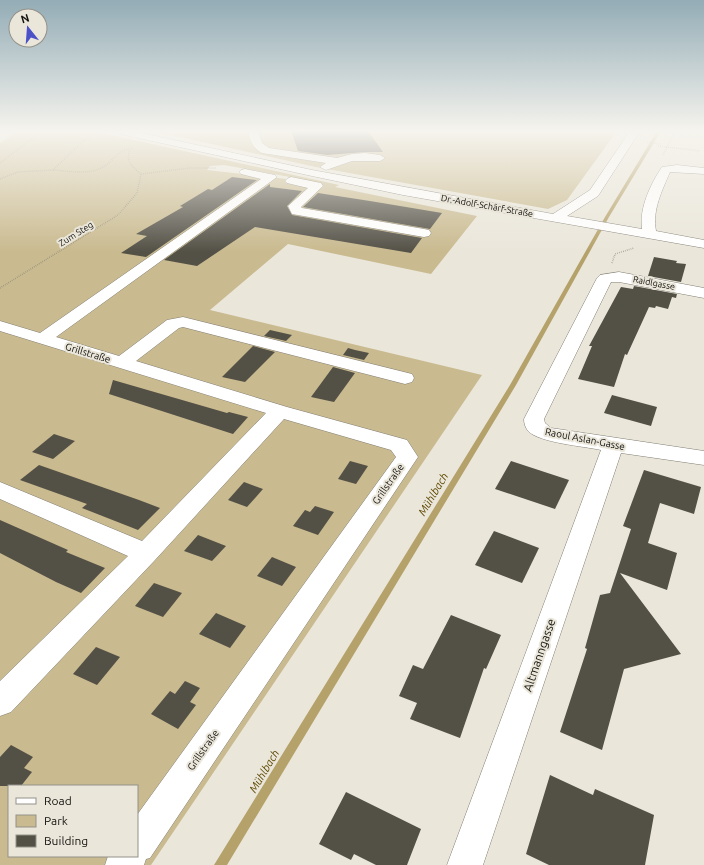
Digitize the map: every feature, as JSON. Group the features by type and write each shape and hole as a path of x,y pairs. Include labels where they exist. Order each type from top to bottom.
{"street":[{"path":"240,171 317,186 294,206 297,211 424,233"},
{"name":"Dr.-Adolf-Schärf-Straße","path":"305,171 704,244"},
{"path":"555,218 594,193 608,171"},
{"path":"653,235 648,208 665,171"},
{"path":"42,339 271,177"},
{"name":"Raidlgasse","path":"612,277 704,292"},
{"name":"Raoul Aslan-Gasse","path":"612,277 534,419 535,426 545,433 613,445 704,458"},
{"path":"122,363 173,324 183,322 405,378"},
{"name":"Grillstraße","path":"0,326 280,411 399,445 407,457 138,844"},
{"path":"0,702 146,553 280,411"},
{"name":"Altmanngasse","path":"465,865 613,445"},
{"path":"0,490 146,553"}],"path":[{"path":"0,179 4,176 20,171"},
{"path":"69,171 82,171"},
{"name":"Zum Steg","path":"0,288 118,215 137,193 142,174 166,171"},
{"path":"612,277 609,268 615,254 656,241 653,235"}],"green space":[{"path":"0,171 219,171 295,180 290,177 259,171 277,171 339,185 335,187 477,216 431,274 288,244 210,310 482,375 151,865 0,865"},
{"path":"340,171 588,171 567,200 548,209"}],"building":[{"path":"232,177 257,180 146,257 121,253 147,236 136,234 183,207 180,206 208,189 212,190"},
{"path":"270,184 270,187 302,191 287,206 292,215 422,238 411,253 255,227 197,266 164,260"},
{"path":"318,193 442,213 430,229 303,207"},
{"path":"654,257 686,264 681,282 648,276"},
{"path":"634,286 677,294 676,298 672,297 668,309 656,306 655,308 649,307 627,355 625,354 614,387 578,379 592,346 589,346 621,287 633,289"},
{"path":"270,330 292,335 286,341 264,336"},
{"path":"253,346 275,352 245,382 222,377"},
{"path":"348,348 369,353 364,360 343,355"},
{"path":"333,367 355,373 334,402 311,397"},
{"path":"113,380 227,413 229,412 248,417 233,434 109,394"},
{"path":"612,395 657,407 651,426 604,413"},
{"path":"54,434 75,441 53,459 32,452"},
{"path":"350,461 368,466 356,484 338,479"},
{"path":"511,461 569,480 555,509 495,489"},
{"path":"39,465 160,508 138,530 82,508 87,504 20,480"},
{"path":"644,470 701,487 694,514 660,503 648,543 677,553 667,590 620,573 681,654 624,669 602,750 560,732 587,649 585,648 600,595 610,593 631,529 623,526"},
{"path":"244,482 263,489 247,507 228,500"},
{"path":"315,506 334,512 318,535 293,526 305,510 310,512"},
{"path":"0,520 68,550 66,552 105,568 81,593 56,582 0,553"},
{"path":"494,531 539,548 522,583 475,565"},
{"path":"198,535 226,546 212,561 184,551"},
{"path":"272,557 296,567 282,586 257,576"},
{"path":"154,583 182,593 163,617 135,606"},
{"path":"216,613 246,626 230,648 199,634"},
{"path":"451,615 501,635 486,669 484,668 460,738 410,719 417,703 399,696 413,665 423,669"},
{"path":"96,647 120,657 97,685 73,674"},
{"path":"185,681 200,688 190,702 196,705 178,729 151,714 170,691 175,694"},
{"path":"11,745 33,757 24,768 32,772 22,785 0,786 0,757"},
{"path":"550,775 593,795 595,789 654,815 645,865 549,865 526,854"},
{"path":"346,792 421,829 407,865 376,865 354,854 351,860 319,844"}],"waterway":[{"name":"Mühlbach","path":"220,865 513,385 607,217 635,171"}]}
